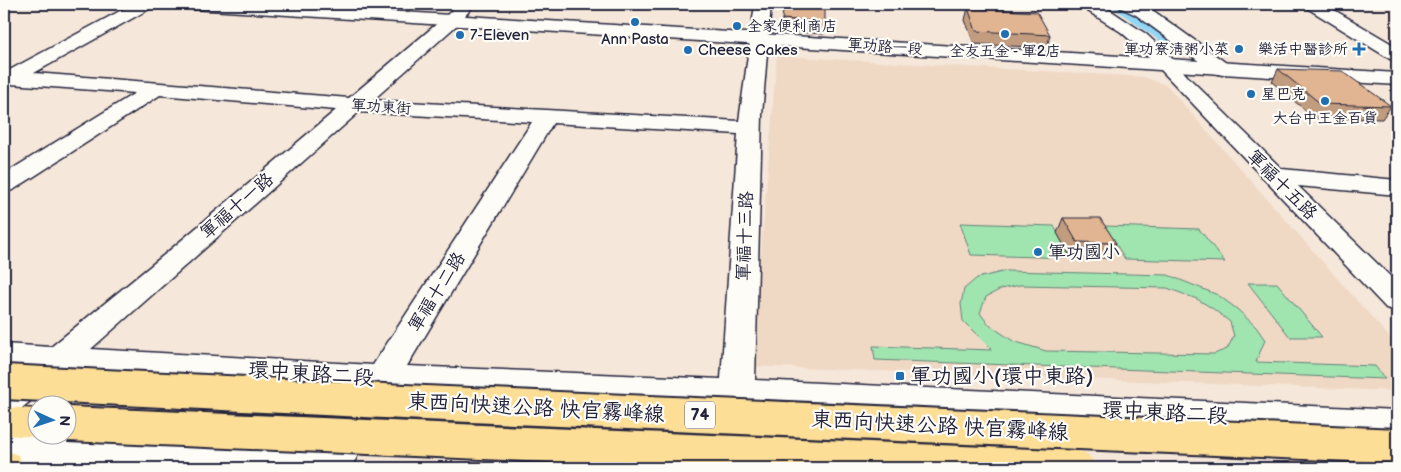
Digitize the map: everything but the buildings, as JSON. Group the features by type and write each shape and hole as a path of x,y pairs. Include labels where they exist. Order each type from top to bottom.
{"highway":[{"name":"東西向快速公路 快官霧峰線","path":"4,382 465,405 1397,446"},
{"path":"4,421 28,422"},
{"name":"東西向快速公路 快官霧峰線","path":"78,424 1077,468"}],"street":[{"path":"8,79 145,4"},
{"name":"軍功路一段","path":"193,4 460,12 757,39 1397,79"},
{"name":"軍福十三路","path":"732,468 739,393 749,128 757,39 763,4"},
{"name":"軍福十五路","path":"1090,4 1122,25 1169,66 1272,176 1397,300"},
{"path":"1127,4 1142,12 1222,68"},
{"path":"1313,4 1397,55"},
{"name":"軍福十一路","path":"4,403 60,358 460,12"},
{"name":"軍功東街","path":"8,79 354,105 749,128"},
{"path":"4,185 154,90"},
{"name":"軍福十二路","path":"332,468 382,378 546,117"},
{"path":"1272,176 1397,187"},
{"name":"環中東路二段","path":"4,356 382,378 1397,424"},
{"path":"4,447 332,468"}],"shaded area":[{"name":"軍功國小","path":"777,56 1144,77 1167,86 1397,346 1397,391 752,366"}],"green space":[{"path":"960,223 1054,226 1071,258 971,255"},
{"path":"1105,226 1199,229 1225,262 1125,259"},
{"path":"1006,271 1168,275 1218,295 1237,309 1256,327 1265,340 1256,362 1375,366 1385,379 875,360 873,346 992,350 963,321 961,304 964,289 977,278","holes":["1020,285 1167,288 1197,299 1230,322 1234,336 1227,349 1214,354 1046,351 1013,341 988,324 980,313 986,297 1001,289"]},
{"path":"1248,283 1277,283 1322,337 1290,337"}],"waterway":[{"path":"1116,4 1184,50"}],"place":[{"name":"Ann Pasta","path":"635,22"},
{"name":"全家便利商店","path":"737,26"},
{"name":"全友五金 - 軍2店","path":"1005,34"},
{"name":"7-Eleven","path":"460,35"},
{"name":"軍功寮清粥小菜","path":"1239,49"},
{"name":"樂活中醫診所","path":"1359,49"},
{"name":"Cheese Cakes","path":"688,50"},
{"name":"星巴克","path":"1251,94"},
{"name":"大台中王金百貨","path":"1325,101"},
{"name":"軍功國小","path":"1038,252"},
{"name":"軍功國小(環中東路)","path":"900,376"}]}
